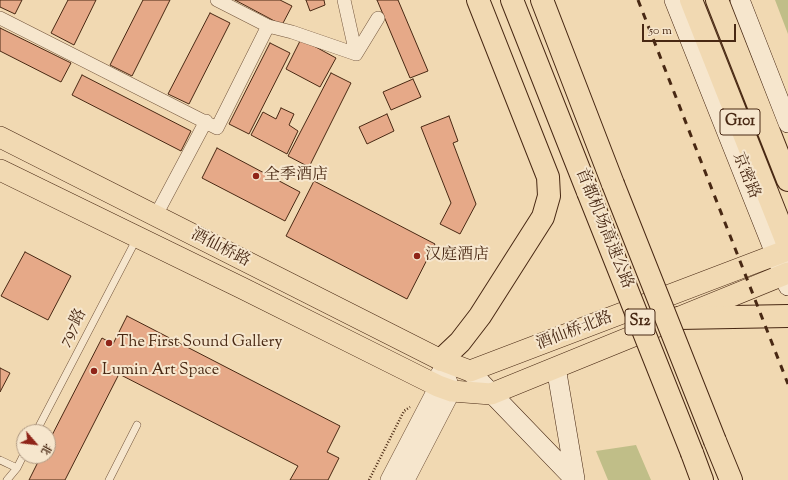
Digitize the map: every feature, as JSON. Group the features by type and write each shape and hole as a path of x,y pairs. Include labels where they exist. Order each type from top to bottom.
{"highway":[{"path":"441,360 460,342 480,316 543,217 549,196 548,177 478,0"},
{"name":"首都机场高速公路","path":"512,0 702,480"},
{"name":"首都机场高速公路","path":"542,0 613,184 731,480"},
{"path":"556,0 562,54"},
{"name":"G101","path":"691,0 784,250"},
{"name":"G101","path":"717,0 788,180"},
{"path":"679,318 788,316"}],"main road":[{"name":"京密路","path":"674,0 784,250 787,278"},
{"path":"740,0 788,122"},
{"name":"酒仙桥路","path":"0,137 155,217 441,360"},
{"name":"酒仙桥路","path":"0,170 445,389"},
{"name":"酒仙桥北路","path":"470,371 784,250"},
{"name":"酒仙桥北路","path":"445,389 491,394 679,318 787,278"},
{"path":"441,360 470,371 575,480"},
{"path":"556,367 575,480"}],"street":[{"path":"217,0 268,26 292,32 356,54"},
{"path":"344,0 356,54"},
{"path":"0,18 206,121 217,128 268,26"},
{"path":"356,54 378,18"},
{"path":"155,217 206,121"},
{"path":"406,480 445,389 441,360"},
{"path":"389,480 445,389"}],"lane":[{"name":"797路","path":"40,424 137,237"},
{"path":"109,480 137,425"},
{"path":"0,460 17,468"},
{"path":"6,480 19,464"}],"shaded area":[{"path":"775,0 788,0 788,34"},
{"path":"636,445 651,480 608,480 596,451"}],"building":[{"path":"0,0 22,0 15,14 0,7"},
{"path":"68,0 96,0 74,45 51,33"},
{"path":"143,0 170,0 132,76 110,65"},
{"path":"235,0 280,0 292,6 282,25"},
{"path":"306,0 324,0 325,5 310,11"},
{"path":"377,0 398,0 428,71 410,78"},
{"path":"210,13 230,23 189,104 168,94"},
{"path":"0,28 71,63 61,82 0,51"},
{"path":"301,39 336,58 320,87 286,69"},
{"path":"270,43 290,53 249,134 229,124"},
{"path":"331,73 351,83 309,167 288,156"},
{"path":"82,75 191,131 181,151 72,95"},
{"path":"413,79 421,97 391,110 383,92"},
{"path":"281,108 294,114 289,125 298,131 287,154 251,135 263,112 276,119"},
{"path":"387,114 394,131 367,144 359,127"},
{"path":"449,116 458,141 453,143 476,204 460,234 440,224 451,203 421,127"},
{"path":"217,148 300,192 285,221 202,178"},
{"path":"314,181 435,244 407,299 286,236"},
{"path":"25,252 71,276 48,320 1,296"},
{"path":"127,316 340,426 327,452 339,458 328,480 290,480 298,466 119,374 65,480 29,480 37,464 56,464 56,427 102,338 113,344"},
{"path":"0,368 10,373 0,392"}],"railway":[{"path":"638,0 788,384"}],"place":[{"name":"全季酒店","path":"256,176"},
{"name":"汉庭酒店","path":"417,256"},
{"name":"The First Sound Gallery","path":"109,343"},
{"name":"Lumin Art Space","path":"94,371"}]}
